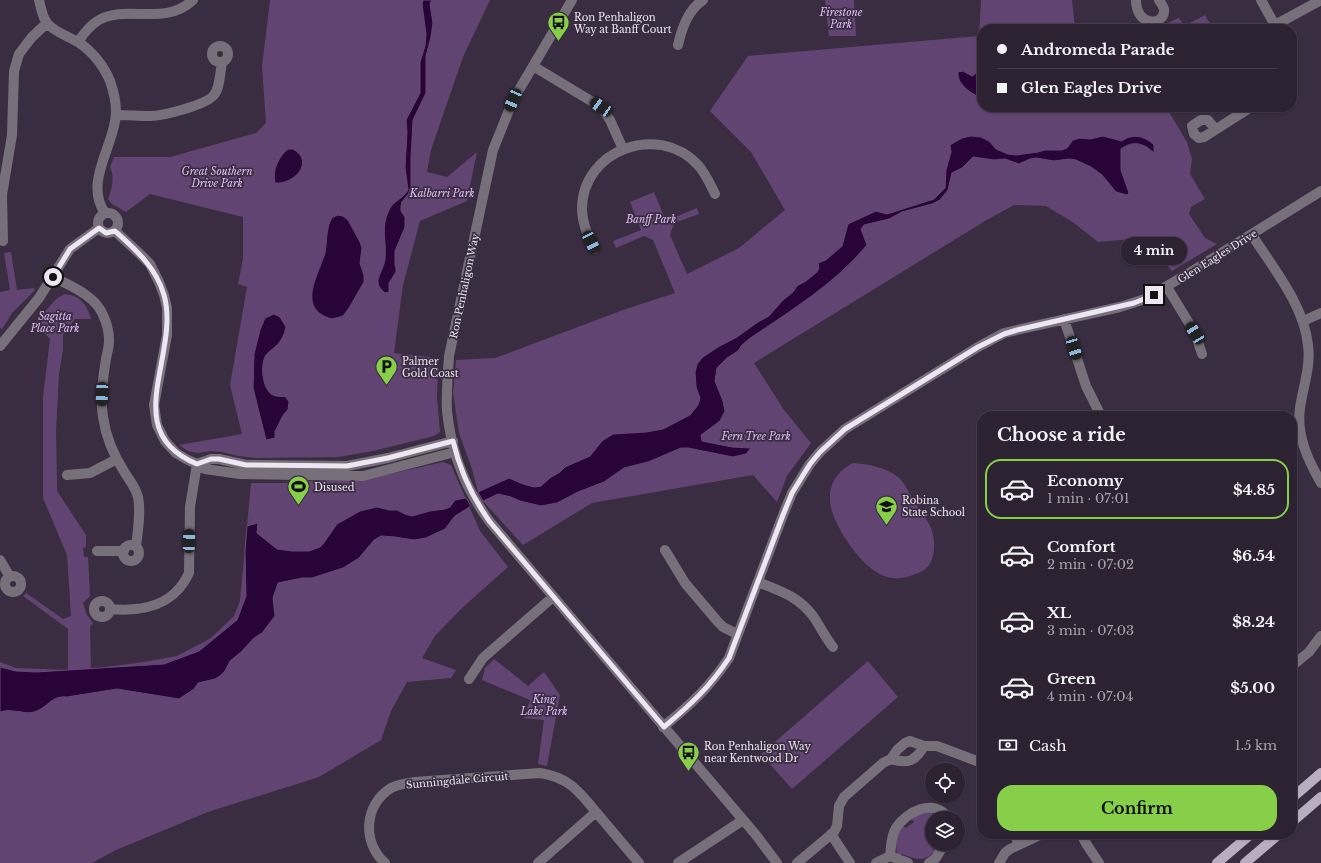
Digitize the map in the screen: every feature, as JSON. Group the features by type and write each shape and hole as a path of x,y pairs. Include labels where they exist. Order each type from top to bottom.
{"main road":[{"path":"1297,794 1321,773"},
{"path":"1297,818 1321,797"},
{"path":"1217,863 1245,839"},
{"path":"1250,862 1274,839"}],"street":[{"path":"39,0 47,23 57,31 78,42 93,55 107,75 113,92 116,115 98,179 100,205 105,213"},
{"path":"78,42 92,24 100,19 120,15 157,15 169,13 181,8 193,0"},
{"name":"Ron Penhaligon Way","path":"572,0 513,100 493,150 449,356 447,412 455,452 462,472 481,510 499,534 768,850 777,863"},
{"path":"678,45 681,31 688,16 698,3 703,0"},
{"path":"1136,0 1136,9 1141,17 1149,22 1156,21 1163,15 1164,9 1159,0"},
{"path":"1261,0 1274,24"},
{"path":"1281,24 1321,0"},
{"path":"2,241 2,195 12,135 14,70 19,54 32,37 47,23"},
{"path":"116,115 151,116 174,112 204,103 214,95 218,85 222,62"},
{"path":"533,66 601,107 610,120 623,149"},
{"path":"1214,129 1243,112"},
{"path":"594,249 583,221 583,196 594,171 603,161 623,149 652,143 676,150 698,165 705,174 715,194"},
{"name":"Glen Eagles Drive","path":"664,727 697,698 716,677 729,658 783,515 801,477 820,452 845,429 992,338 1017,330 1134,303 1145,299 1252,235 1321,191"},
{"path":"105,213 112,214 117,218 118,225 115,231 106,233 99,228 97,222 98,219 105,213"},
{"path":"0,346 39,298 70,249 99,228"},
{"path":"115,231 150,264 164,294 167,308 167,335 154,405 157,425 165,442 186,459 205,469 253,475 364,476 455,452"},
{"path":"1252,235 1294,300 1303,321 1308,340 1309,352 1300,409 1302,441 1306,453 1321,483"},
{"path":"53,277 78,290 99,307 103,313 108,328 110,342 102,384 101,404 103,417 109,443 135,488 138,499 138,528 136,546 128,546 124,551 97,551"},
{"path":"1167,287 1195,333 1202,354"},
{"path":"1303,321 1321,313"},
{"path":"1064,319 1086,386 1098,411"},
{"path":"197,464 211,459 219,459 246,465 347,466 388,458 453,441"},
{"path":"67,475 90,474 117,459"},
{"path":"110,609 138,610 162,602 179,590 185,582 189,573 190,507 197,464"},
{"path":"665,550 685,583 718,622 723,627 738,634"},
{"path":"0,560 10,577"},
{"path":"758,582 789,595 801,603 813,616 833,648"},
{"path":"469,679 483,658 553,598"},
{"path":"1297,662 1309,652 1321,636"},
{"path":"797,863 836,829 839,806 844,797 883,763 891,759 896,750 905,743 915,742 924,746 937,746 977,761"},
{"path":"891,759 902,762 911,761 918,755 924,746"},
{"name":"Sunningdale Circuit","path":"385,863 376,854 371,843 369,837 369,818 374,806 391,788 401,784 415,782 540,773 552,775 566,781 581,794 639,863"},
{"path":"890,856 893,835 896,827 918,809 932,807 942,811"},
{"path":"538,863 596,812"},
{"path":"678,863 742,820"},
{"path":"831,834 850,863"},
{"path":"1016,839 1019,844"},
{"path":"999,863 1005,852 1030,839"},
{"path":"1083,839 1099,863"},
{"path":"929,863 936,858 940,851"},
{"path":"876,863 890,856 908,863"}],"green space":[{"path":"270,0 490,0 463,57 431,150 427,172 447,177 477,152 467,201 420,221 403,285 394,353 438,358 437,397 440,432 434,436 373,451 338,457 256,458 222,452 210,451 197,453 188,451 179,445 242,434 230,385 247,287 238,284 243,259 243,217 150,194 126,212 112,204 108,199 112,183 112,171 110,167 114,157 170,157 256,133 266,123 262,66"},
{"name":"Firestone Park","path":"825,0 854,0 856,36 829,36"},
{"path":"981,0 1072,0 1074,24 980,24"},
{"path":"1205,15 1210,24 1188,24"},
{"path":"1179,18 1183,24 1165,24"},
{"path":"977,36 977,112 1169,112 1187,142 1192,159 1190,174 1205,199 1191,207 1189,214 1205,238 1217,244 1172,271 1143,238 1098,242 1074,223 1046,206 1014,205 985,221 754,363 784,410 811,443 787,476 777,502 753,475 592,503 523,545 483,501 478,492 472,469 459,433 453,392 456,360 495,358 623,310 675,293 653,240 644,236 616,248 613,241 641,230 630,202 654,192 666,221 697,208 699,214 674,223 670,235 687,274 739,248 785,210 751,152 710,111 748,56"},
{"path":"11,252 17,290 33,288 35,290 12,313 2,329 0,328 0,292 10,290 4,253"},
{"name":"Sagitta Place Park","path":"65,294 79,299 88,309 91,319 75,319 63,335 56,431 57,491 86,535 86,547 83,548 84,557 88,557 90,596 83,603 87,615 93,623 90,627 91,669 177,656 211,638 234,616 240,601 251,483 364,480 443,462 451,465 480,531 508,567 461,609 435,636 422,658 456,670 451,678 407,682 391,711 381,740 319,777 208,812 116,850 92,863 0,863 0,662 16,668 68,670 68,629 23,596 26,593 63,619 71,616 67,555 43,498 43,397 50,339 35,323 57,298"},
{"path":"853,463 882,468 898,477 905,485 933,533 933,556 931,562 924,570 903,578 883,576 874,571 858,556 845,538 832,513 830,491 840,472"},
{"name":"King Lake Park","path":"494,659 528,686 544,672 560,695 547,766 538,764 544,720 524,718 530,700 482,680 485,668"},
{"path":"868,661 898,697 792,789 761,754"},
{"path":"925,813 925,851 935,851 923,859 902,854 900,856 897,854 896,846 899,832 903,826 906,828 914,822 912,819 916,815"}],"shaded area":[{"path":"423,0 432,0 430,4 433,23 426,56 426,93 413,120 411,186 409,193 402,202 401,206 401,211 405,217 405,227 395,251 396,272 389,283 389,292 385,293 379,286 378,281 385,259 384,229 386,217 395,202 408,190 405,167 407,132 406,120 420,93 420,62 425,46 426,34 422,4"},
{"path":"963,71 972,76 977,72 977,96 963,85 958,77 958,72"},
{"path":"971,136 981,137 989,141 996,149 1008,154 1016,155 1045,150 1062,150 1067,148 1073,140 1080,138 1090,139 1103,136 1122,141 1134,136 1147,139 1154,145 1154,153 1146,147 1138,144 1130,144 1121,149 1121,170 1129,193 1127,195 1116,192 1102,175 1091,167 1076,160 1069,159 1054,161 1036,158 1019,164 1005,159 994,160 973,157 962,168 952,173 948,190 940,200 932,204 902,212 889,219 864,225 861,229 867,245 841,272 796,307 749,339 738,351 727,358 717,368 715,381 723,401 725,411 720,421 701,435 702,441 732,447 751,448 746,454 733,457 681,448 648,462 624,468 604,482 578,492 557,503 541,506 498,494 483,501 478,492 509,478 534,487 541,486 565,467 590,456 602,441 613,434 646,432 663,429 690,415 698,405 700,398 696,387 695,372 697,364 703,357 769,316 797,286 817,272 819,268 818,263 826,260 842,246 848,224 876,211 887,214 934,199 945,188 946,170 951,152 950,145 962,138"},
{"path":"288,149 293,149 300,154 302,166 295,177 282,183 275,183 275,169 281,156"},
{"path":"338,215 343,216 348,220 360,242 362,248 360,263 364,275 364,282 343,316 332,319 321,314 314,307 312,290 325,253 329,224 333,217"},
{"path":"274,314 280,317 286,327 280,342 268,352 264,359 264,383 269,392 275,396 286,397 289,402 288,410 284,414 275,431 275,438 266,440 253,388 254,354 260,330 265,318"},
{"path":"466,498 471,506 455,516 445,529 426,538 414,540 381,536 374,540 359,558 343,568 312,578 302,578 278,583 273,598 275,616 262,633 254,638 230,661 225,671 220,676 215,679 198,683 194,689 179,699 117,689 57,698 43,708 31,713 9,711 0,712 0,667 16,671 36,672 164,664 199,651 237,620 246,596 245,552 247,526 258,523 257,533 277,549 309,551 320,547 337,524 360,511 377,507 397,510 412,516 445,509 450,507 455,500"}],"place":[{"name":"Ron Penhaligon Way at Banff Court","path":"558,42"},
{"name":"Palmer Gold Coast","path":"387,386"},
{"name":"Disused","path":"299,506"},
{"name":"Robina State School","path":"887,526"},
{"name":"Ron Penhaligon Way near Kentwood Dr","path":"688,772"}],"route":[{"path":"53,277 70,249 99,228 101,231 106,233 115,231 150,264 164,294 168,322 154,405 157,425 165,442 186,459 197,464 211,459 219,459 246,465 347,466 388,458 453,441 462,472 481,510 499,534 664,727 697,698 716,677 729,658 792,493 810,464 832,440 845,429 992,338 1017,330 1120,307 1154,295"}],"park label":[{"name":"Great Southern Drive Park","path":"217,176"},
{"name":"Kalbarri Park","path":"442,193"},
{"name":"Banff Park","path":"651,219"},
{"name":"Fern Tree Park","path":"756,436"}]}
